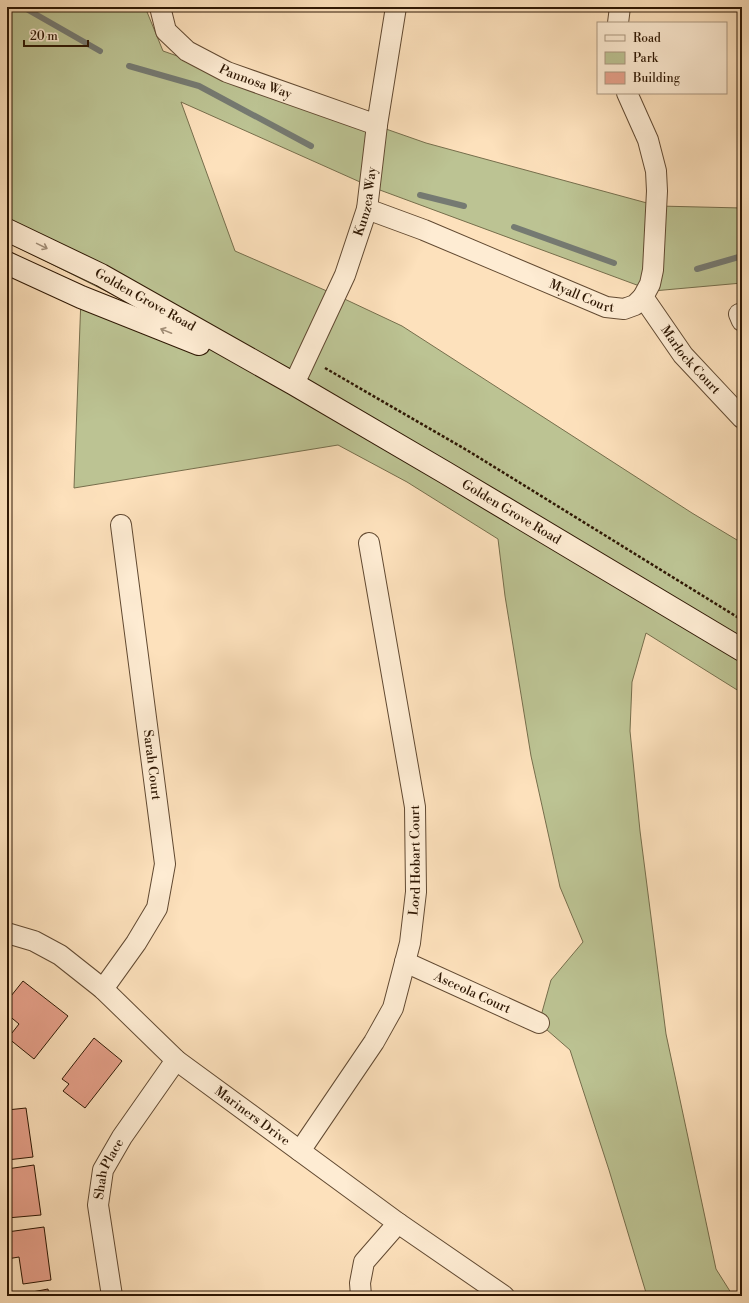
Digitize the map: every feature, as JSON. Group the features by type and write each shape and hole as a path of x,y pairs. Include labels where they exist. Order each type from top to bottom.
{"main road":[{"name":"Golden Grove Road","path":"7,230 101,275 287,380 446,472 742,650"},
{"name":"Golden Grove Road","path":"7,263 81,296 287,380"}],"street":[{"name":"Pannosa Way","path":"160,7 166,32 187,51 227,72 377,124"},
{"name":"Kunzea Way","path":"287,380 307,357 345,275 367,209 377,124 396,7"},
{"path":"618,22 620,7"},
{"path":"627,94 648,140 656,171 657,191 653,270 650,284 643,297"},
{"name":"Myall Court","path":"367,209 424,230 606,308 624,309 635,305 643,297"},
{"name":"Marlock Court","path":"643,297 683,355 742,418"},
{"name":"Sarah Court","path":"103,989 136,943 157,908 165,864 121,525"},
{"name":"Lord Hobart Court","path":"300,1151 374,1042 394,1008 410,943 416,892 415,807 369,543"},
{"name":"Mariners Drive","path":"7,933 34,941 60,955 103,989 176,1060 398,1222 504,1296"},
{"name":"Asceola Court","path":"405,962 539,1023"},
{"name":"Shah Place","path":"112,1296 98,1205 103,1170 122,1138 176,1060"},
{"path":"361,1296 360,1283 364,1262 398,1222"}],"path":[{"path":"307,357 470,452 742,620"}],"green space":[{"path":"7,7 145,7 163,51 426,143 658,206 742,208 742,283 653,291 369,186 181,102 235,251 336,295 402,326 692,513 742,543 742,693 646,633 632,682 630,731 640,831 666,1034 716,1269 733,1296 647,1296 609,1170 570,1050 539,1023 551,980 583,942 560,887 531,756 505,596 498,539 407,482 338,445 74,488 81,297 273,374 7,242"}],"building":[{"path":"23,981 68,1016 34,1059 8,1038 19,1024 7,1014 7,1001"},
{"path":"94,1038 122,1061 85,1108 63,1091 69,1084 62,1079"},
{"path":"7,1073 10,1099 7,1100"},
{"path":"26,1108 33,1157 7,1160 7,1110"},
{"path":"34,1165 41,1215 7,1218 7,1169"},
{"path":"44,1227 51,1280 23,1284 19,1257 7,1259 7,1232"},
{"path":"48,1289 49,1296 11,1296"}],"waterway":[{"path":"23,7 100,51"},
{"path":"129,66 199,86 311,146"},
{"path":"420,195 464,206"},
{"path":"514,227 614,263"},
{"path":"697,269 742,256"}]}
